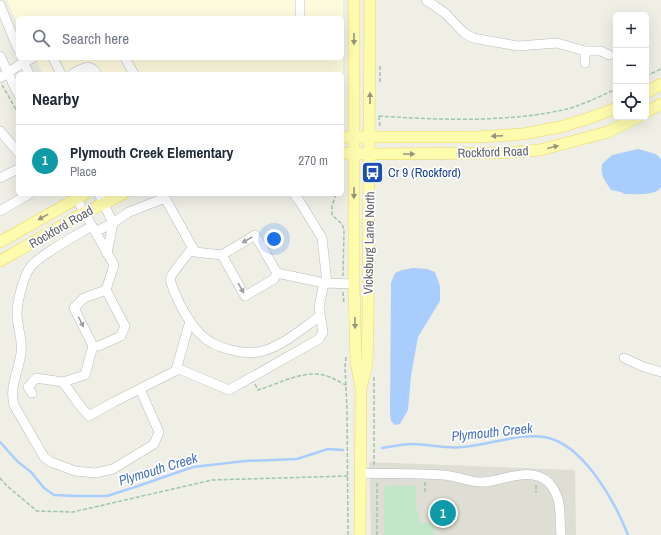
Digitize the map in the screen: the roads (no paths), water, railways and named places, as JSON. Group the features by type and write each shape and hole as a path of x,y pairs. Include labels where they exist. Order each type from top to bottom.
{"main road":[{"name":"Vicksburg Lane North","path":"354,0 354,154 348,283 356,362 361,388 360,535"},
{"name":"Vicksburg Lane North","path":"361,388 367,362 370,154 370,0"},
{"path":"649,91 661,84"},
{"path":"649,110 661,104"},
{"name":"Rockford Road","path":"344,137 478,137 523,134 560,127 613,109"},
{"name":"Rockford Road","path":"344,153 500,153 540,150 608,132 632,120"},
{"name":"Rockford Road","path":"0,242 79,196"},
{"name":"Rockford Road","path":"0,262 84,213 101,198 112,196"}],"street":[{"path":"300,0 300,16"},
{"path":"426,0 445,13 464,33 473,38 518,46 558,43 585,51 601,51 609,54"},
{"path":"0,5 16,44"},
{"path":"585,51 585,62"},
{"path":"0,56 16,90"},
{"path":"0,80 23,60 28,72"},
{"path":"54,60 60,72"},
{"path":"127,60 133,72"},
{"path":"76,72 89,67 95,72"},
{"path":"0,132 16,150"},
{"path":"0,178 16,170"},
{"path":"0,211 26,196"},
{"path":"79,196 84,213 114,265 106,290 126,326 121,336 99,346 93,346"},
{"path":"140,389 159,432 154,444 113,469 95,473 75,471 62,467 44,457 12,399 13,386 21,352 17,312 29,268 41,258 94,229 113,223 128,212 169,196 195,252 222,255 255,235 276,273 274,279 245,296 222,255"},
{"path":"63,382 89,416 179,369 229,390 319,339 323,332 319,307 326,283 322,238 296,196"},
{"path":"101,198 113,223 107,253"},
{"path":"193,247 170,277 173,290 190,321 204,338 212,344 239,351 256,352 265,350 284,342 320,316"},
{"path":"276,273 326,283 348,283"},
{"path":"32,393 28,387 36,378 63,382 85,375 93,346 74,308 84,298 106,290"},
{"path":"176,370 190,321"},
{"path":"624,358 644,367 661,372"},
{"path":"360,473 444,475 479,482 490,482 516,475 528,474 538,477 548,482 558,497 561,535"}],"water":[{"path":"638,149 656,154 661,159 661,187 655,192 645,194 624,194 611,190 602,175 602,164 612,155"},
{"path":"413,268 427,269 435,272 440,286 440,301 418,337 411,376 408,410 400,424 395,425 391,421 390,413 391,283 395,273"}],"waterway":[{"name":"Plymouth Creek","path":"382,448 404,444 463,447 514,438 534,436 544,437 558,442 572,450 584,462 606,491 628,535"},
{"name":"Plymouth Creek","path":"0,442 18,462 31,472 44,488 54,495 76,496 107,496 193,467 245,461 297,459 328,449 343,450"}],"place":[{"name":"Cr 9 (Rockford)","path":"373,172"},
{"name":"Plymouth Creek Elementary","path":"443,513"}]}
